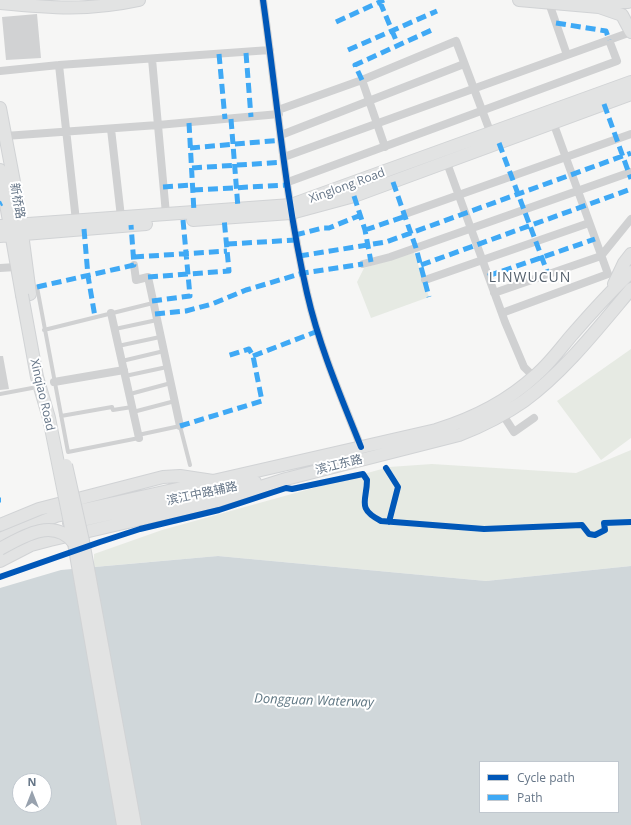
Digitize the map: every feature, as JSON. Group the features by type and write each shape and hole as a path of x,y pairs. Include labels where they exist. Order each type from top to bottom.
{"main road":[{"path":"39,0 66,3 93,3 116,0"},
{"path":"0,3 43,7 94,8 139,0"},
{"path":"519,0 549,3 598,3"},
{"path":"582,0 629,7 631,32"},
{"name":"Xinglong Road","path":"22,230 76,221 121,217 291,209 631,82"},
{"name":"Xinglong Road","path":"5,231 291,209 354,196 631,94"},
{"name":"新桥路","path":"0,108 22,230 30,292"},
{"name":"新桥路","path":"0,170 5,231 16,266 30,292"},
{"name":"滨江东路","path":"0,525 39,509 163,477 180,476 213,481 456,424 475,416 499,402 534,378 608,294 626,277 631,254"},
{"name":"滨江东路","path":"0,561 31,545 43,541 210,503 334,466 459,435 502,415 544,385 585,342 631,289"},
{"name":"Xinqiao Road","path":"30,292 37,378 49,418 73,517"},
{"name":"滨江中路辅路","path":"0,539 37,522 73,517 334,466"},
{"name":"滨江中路辅路","path":"73,517 180,488 213,481"},
{"path":"73,517 74,543 123,825"},
{"path":"73,517 83,541 135,825"},
{"path":"0,549 26,535 48,529 64,533 74,543"}],"street":[{"path":"263,0 291,209 304,280 315,325 361,447"},
{"path":"549,3 567,55"},
{"path":"284,157 631,32"},
{"path":"288,182 482,112 617,61 608,40"},
{"path":"5,136 158,125 279,112 362,80 456,41 490,134"},
{"path":"0,71 59,65 270,50"},
{"path":"152,59 166,214"},
{"path":"281,135 464,64"},
{"path":"59,65 76,221"},
{"path":"362,80 385,147"},
{"path":"502,313 608,274 553,122"},
{"path":"111,129 121,217"},
{"path":"405,214 631,134"},
{"path":"447,163 502,313 524,367 534,378"},
{"path":"363,264 390,257 631,172"},
{"path":"494,293 601,256 631,219"},
{"path":"424,280 483,261 589,223"},
{"path":"134,265 136,280 148,277 180,426"},
{"path":"0,268 16,266"},
{"path":"111,313 139,437"},
{"path":"54,382 125,373"},
{"path":"502,415 514,432 534,418"}],"lane":[{"path":"30,292 44,330 68,452 139,437 180,426 190,465"},
{"path":"44,330 153,303"},
{"path":"115,329 157,320"},
{"path":"118,346 160,337"},
{"path":"122,361 164,351"},
{"path":"125,373 167,367"},
{"path":"129,394 171,383"},
{"path":"0,394 32,388"},
{"path":"61,416 112,407 113,410 133,409 175,401"}],"shaded area":[{"path":"414,252 429,297 371,318 357,282 364,268"},
{"path":"631,349 631,438 601,460 557,401"},
{"path":"631,450 631,566 486,581 218,556 94,567 94,554 162,530 389,467 432,464 576,473"}],"water":[{"name":"Dongguan Waterway","path":"218,556 486,581 631,566 631,825 0,825 0,588 61,570"}],"building":[{"path":"37,14 41,58 6,60 2,17"},
{"path":"0,356 3,356 9,389 0,390"}],"marked path":[{"path":"336,22 384,0"},
{"path":"380,2 398,45"},
{"path":"348,50 437,11"},
{"path":"556,23 606,31 609,40"},
{"path":"362,80 355,65 434,29"},
{"path":"246,53 251,117"},
{"path":"219,54 225,119"},
{"path":"604,104 631,179"},
{"path":"231,119 238,208"},
{"path":"189,123 194,212"},
{"path":"190,148 282,140"},
{"path":"499,143 548,274"},
{"path":"299,256 386,242 631,153"},
{"path":"192,168 285,162"},
{"path":"393,182 416,248 429,297"},
{"path":"163,187 193,185"},
{"path":"193,190 288,185"},
{"path":"421,265 631,189"},
{"path":"354,196 365,230 371,262"},
{"path":"295,235 323,228 329,228 361,215"},
{"path":"365,230 406,216"},
{"path":"148,277 229,271 224,218"},
{"path":"152,301 190,296 183,220"},
{"path":"37,287 134,265 131,225"},
{"path":"84,229 88,276 95,317"},
{"path":"488,276 595,239"},
{"path":"227,244 296,240"},
{"path":"134,257 227,251"},
{"path":"155,314 186,311 212,304 246,290 303,273 363,264"},
{"path":"253,356 318,331"},
{"path":"180,426 262,401 253,356 249,349 227,356"}],"cycle path":[{"path":"263,0 287,184 299,257 312,313 324,352 361,447"},
{"path":"386,468 398,487 389,522"},
{"path":"0,577 140,529 219,510 286,488 292,489 363,474 367,480 365,499 366,508 368,512 381,521 484,529 582,525 589,534 595,535 605,530 604,523 631,522"}],"district":[{"name":"LINWUCUN","path":"530,278"}]}
